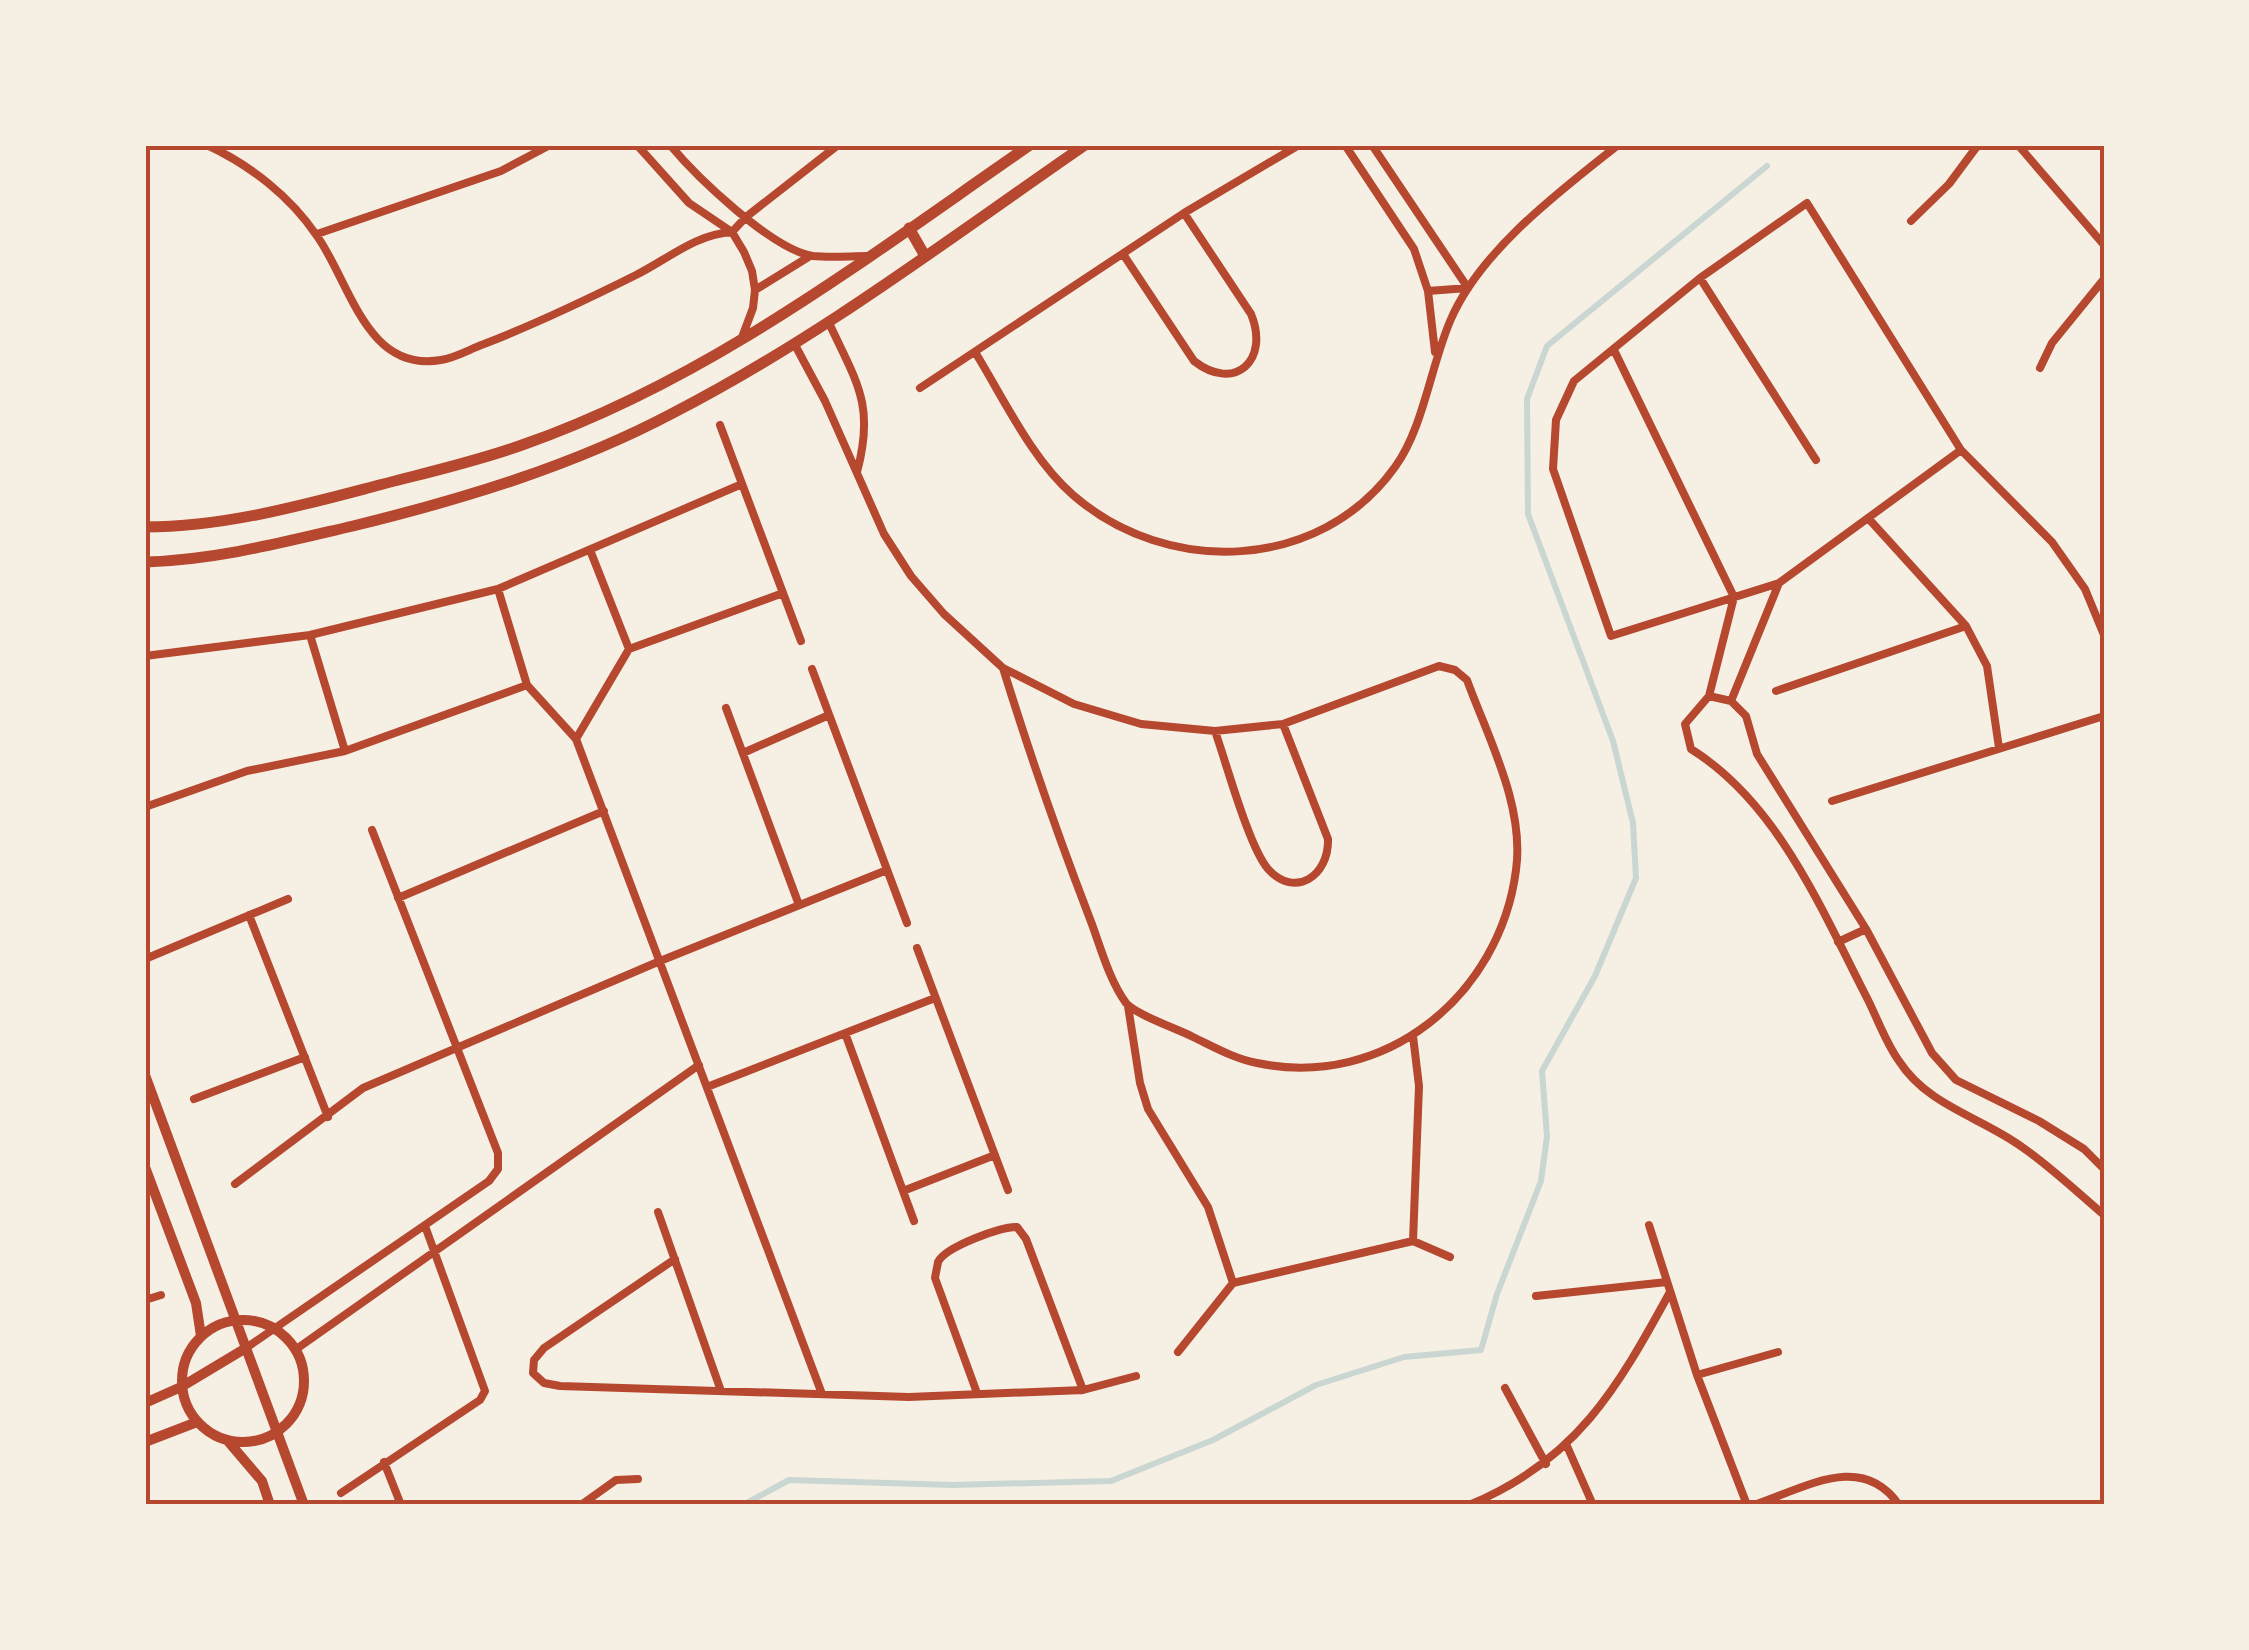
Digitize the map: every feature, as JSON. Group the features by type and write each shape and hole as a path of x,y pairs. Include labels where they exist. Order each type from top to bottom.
{"main road":[{"path":"145,527 176,527 277,512 492,455 611,408 740,342 1030,145"},
{"path":"145,562 242,552 428,508 556,466 672,414 795,345 1085,145"},
{"path":"909,228 925,256"}],"street":[{"path":"207,145 248,167 288,201 317,234 365,328 386,347 421,361 442,360 547,319 665,260 697,239 732,232 838,145"},
{"path":"317,234 501,171 550,145"},
{"path":"638,145 689,203 732,232 752,271 756,290 740,342"},
{"path":"670,145 694,173 775,238 810,256 868,256"},
{"path":"920,388 1184,214 1299,145"},
{"path":"1345,145 1414,249 1428,291 1435,356"},
{"path":"1372,145 1468,288"},
{"path":"975,352 1044,462 1071,493 1101,516 1135,534 1207,552 1284,546 1320,531 1377,489 1397,465 1422,404 1435,356 1468,288 1556,194 1618,145"},
{"path":"1911,222 1949,184 1978,145"},
{"path":"2018,145 2104,245"},
{"path":"1961,450 1779,583 1611,636 1553,468 1556,420 1574,381 1700,278 1807,203 1961,450 2052,542 2085,589 2104,634"},
{"path":"1122,254 1194,361 1220,375 1233,375 1244,368 1257,345 1257,328 1184,214"},
{"path":"756,290 810,256"},
{"path":"1700,278 1816,460"},
{"path":"2040,368 2052,343 2104,279"},
{"path":"1428,291 1468,288"},
{"path":"830,323 859,387 867,421 858,472"},
{"path":"795,345 825,401 884,534 910,576 944,614 1004,668 1074,704 1140,724 1215,730 1283,724 1439,666 1455,670 1467,680 1502,775 1514,821 1517,864 1504,923 1480,972 1446,1010 1413,1036 1370,1056 1328,1065 1289,1067 1255,1063 1224,1052 1128,1005"},
{"path":"1614,350 1734,597 1709,696 1684,724 1691,749 1717,765 1758,807 1819,904 1899,1062 1924,1089 1954,1110 2020,1145 2104,1215"},
{"path":"720,424 802,641"},
{"path":"145,656 310,635 498,590 742,484"},
{"path":"1868,518 1966,626 1988,666 1999,748"},
{"path":"590,550 629,648"},
{"path":"1731,701 1779,583"},
{"path":"498,590 527,684 576,739 822,1394"},
{"path":"576,739 629,648 783,593"},
{"path":"1776,690 1966,626"},
{"path":"310,635 345,751"},
{"path":"812,668 907,922"},
{"path":"1004,668 1077,884 1128,1005 1148,1109 1208,1207 1232,1283"},
{"path":"145,806 247,771 345,751 527,684"},
{"path":"1709,696 1731,701 1746,716 1757,754 1866,929 1932,1052 1956,1080 2039,1121 2084,1149 2104,1169"},
{"path":"726,708 798,905"},
{"path":"743,753 830,715"},
{"path":"1832,801 2104,716"},
{"path":"1215,730 1258,854 1278,879 1304,881 1322,868 1328,839 1283,724"},
{"path":"398,898 604,811"},
{"path":"145,1403 182,1387 276,1330 489,1181 498,1169 498,1153 372,830"},
{"path":"234,1184 364,1088 660,961 888,870"},
{"path":"145,960 288,899"},
{"path":"248,915 328,1117"},
{"path":"1838,942 1866,929"},
{"path":"916,948 1008,1190"},
{"path":"707,1087 935,998"},
{"path":"845,1033 914,1221"},
{"path":"1413,1036 1419,1086 1413,1242"},
{"path":"194,1099 305,1057"},
{"path":"295,1350 699,1064"},
{"path":"145,1075 304,1505"},
{"path":"903,1191 995,1155"},
{"path":"145,1167 196,1303 201,1336"},
{"path":"658,1212 721,1391"},
{"path":"340,1493 480,1400 485,1391 425,1226"},
{"path":"978,1393 935,1278 938,1262 947,1252 1006,1226 1017,1227 1026,1239 1083,1390"},
{"path":"1649,1226 1697,1375 1751,1505 1846,1474 1870,1478 1889,1490 1899,1505"},
{"path":"1178,1352 1232,1283 1413,1242 1450,1257"},
{"path":"674,1258 544,1348 534,1360 533,1372 544,1382 560,1386 909,1397 1083,1390 1136,1376"},
{"path":"1536,1296 1668,1287"},
{"path":"1470,1505 1546,1464 1567,1446 1606,1398 1668,1287"},
{"path":"145,1300 160,1294"},
{"path":"227,1439 248,1442 278,1432 290,1420 301,1398 303,1374 295,1350 276,1330 263,1324 236,1319 201,1336 185,1359 182,1387 184,1400 197,1422 227,1439 262,1480 270,1505"},
{"path":"1697,1375 1778,1352"},
{"path":"1505,1388 1546,1464"},
{"path":"145,1442 197,1422"},
{"path":"1567,1446 1593,1505"},
{"path":"384,1462 401,1505"},
{"path":"582,1505 616,1480 638,1479"}],"waterway":[{"path":"743,1505 789,1480 952,1485 1111,1481 1213,1440 1316,1385 1404,1357 1481,1350 1497,1294 1541,1181 1547,1136 1542,1071 1595,976 1636,878 1633,823 1613,741 1528,514 1527,399 1547,346 1767,166"}]}
